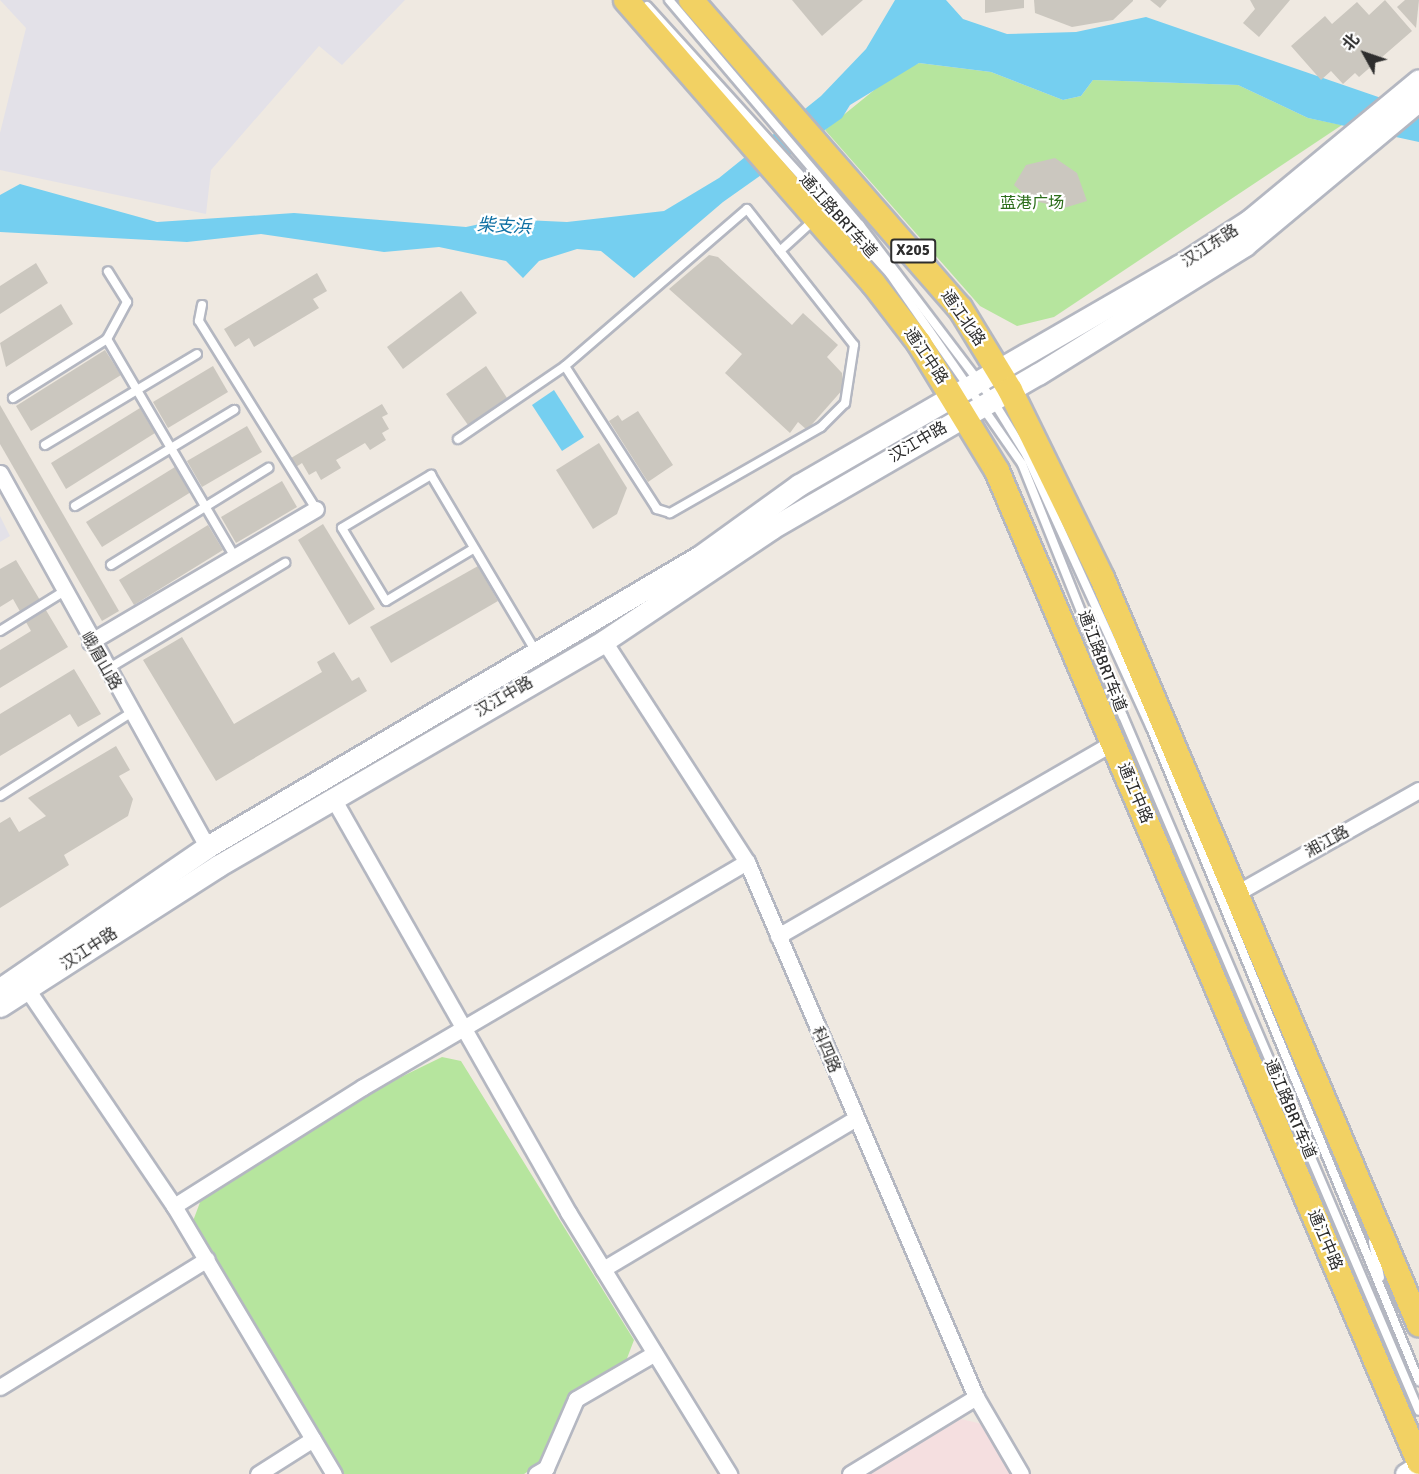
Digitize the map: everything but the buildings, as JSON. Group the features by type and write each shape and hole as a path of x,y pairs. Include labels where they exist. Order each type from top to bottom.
{"main road":[{"path":"626,0 752,132"},
{"name":"X205","path":"691,0 780,117"},
{"name":"汉江东路","path":"982,393 1250,220 1368,137 1415,90"},
{"name":"通江北路","path":"780,117 960,308 982,393"},
{"name":"通江中路","path":"752,132 781,166 817,217 899,317 982,393 1102,578 1419,1324"},
{"name":"通江中路","path":"982,393 997,471 1419,1463"},
{"name":"汉江中路","path":"0,1006 218,866 604,641 772,528 982,393"},
{"name":"汉江中路","path":"0,989 207,847 699,557 799,484 982,393"}],"street":[{"name":"峨眉山路","path":"0,473 90,642 207,847"},
{"path":"90,642 316,508"},
{"name":"科四路","path":"604,641 747,861 855,1119 976,1397 1021,1474"},
{"path":"778,936 1114,742"},
{"name":"湘江路","path":"1235,894 1419,790"},
{"path":"334,800 464,1031 603,1269 729,1474"},
{"path":"174,1206 363,1087 464,1031 747,861"},
{"path":"27,989 174,1206 334,1474"},
{"path":"603,1269 855,1119"},
{"path":"0,1388 207,1259"},
{"path":"536,1474 546,1468 576,1399 655,1353"},
{"path":"850,1474 976,1397"},
{"path":"258,1474 313,1439"},
{"path":"1405,1474 1419,1463"}],"lane":[{"path":"641,0 752,132"},
{"path":"669,0 780,117"},
{"name":"通江路BRT车道","path":"781,166 890,274 1028,456 1151,728 1321,1131 1419,1381"},
{"path":"458,439 565,366 747,209 854,345 844,403 821,427 670,513 657,509 565,366"},
{"path":"780,251 817,217"},
{"path":"13,398 107,339 127,302 108,272"},
{"path":"202,305 199,321 316,508"},
{"path":"107,339 235,557"},
{"path":"45,445 197,354"},
{"name":"通江路BRT车道","path":"982,393 1048,519 1123,716 1419,1411"},
{"path":"75,506 234,410"},
{"path":"111,565 268,468"},
{"path":"473,549 386,601 342,528 431,475 537,654"},
{"path":"106,670 285,563"},
{"path":"0,631 63,592"},
{"path":"0,796 131,713"},
{"path":"1151,728 1235,894"},
{"path":"1364,1196 1383,1293"}],"shaded area":[{"path":"0,0 405,0 342,65 319,46 211,170 206,214 0,170 0,133 26,28"},
{"path":"0,516 10,536 0,542"},
{"path":"961,1419 982,1424 1010,1474 870,1474"}],"green space":[{"name":"蓝港广场","path":"919,63 991,72 1063,100 1081,96 1093,80 1238,85 1308,118 1342,125 1054,317 1017,326 980,306 825,130 894,74"},
{"path":"442,1057 461,1061 634,1340 626,1361 571,1393 541,1463 524,1474 342,1474 193,1221 202,1197 364,1095"}],"water":[{"name":"柴支浜","path":"895,0 946,0 963,19 1007,34 1076,32 1146,17 1419,111 1419,142 1308,118 1238,85 1093,80 1081,96 1063,100 991,72 919,63 850,105 842,118 723,202 634,278 601,251 577,249 539,261 523,278 506,261 439,247 384,252 261,234 187,242 0,232 0,195 20,184 157,222 294,213 466,227 503,219 567,222 664,211 719,178 821,96 866,49"},
{"path":"554,390 584,437 562,451 532,405"}]}
